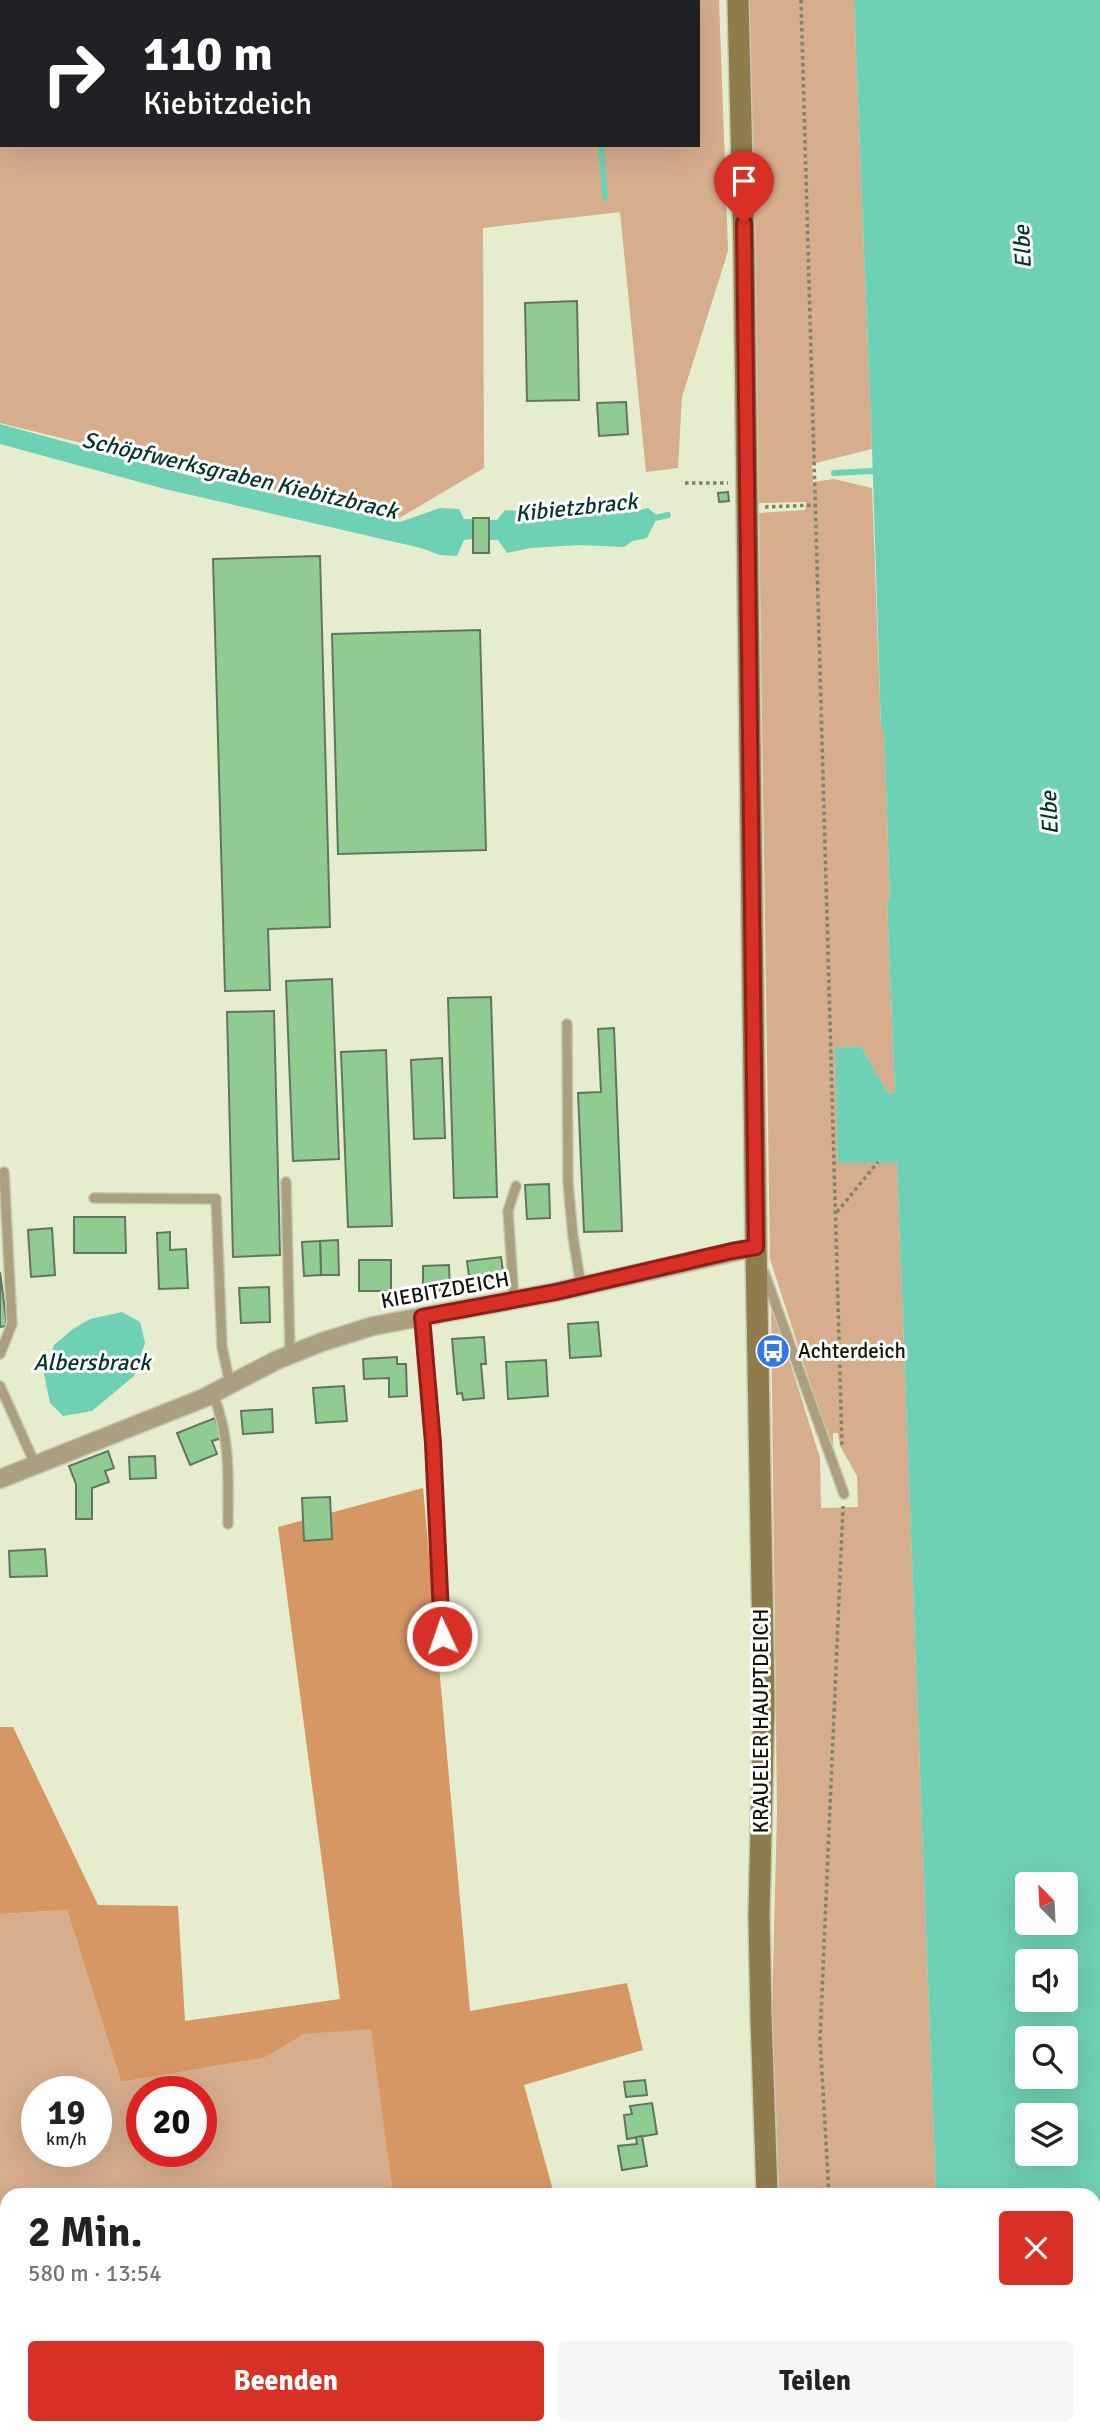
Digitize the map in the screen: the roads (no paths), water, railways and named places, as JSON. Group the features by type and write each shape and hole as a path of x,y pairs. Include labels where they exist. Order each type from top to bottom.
{"street":[{"name":"KRAUELER HAUPTDEICH","path":"738,0 764,1703 759,1915 767,2188"},
{"name":"KIEBITZDEICH","path":"0,1479 213,1394 290,1354 373,1326 514,1300 756,1248"}],"lane":[{"path":"567,1024 568,1182 572,1237 580,1286"},
{"path":"0,1354 12,1324 4,1172"},
{"path":"286,1182 290,1354"},
{"path":"514,1300 508,1212 516,1186"},
{"path":"94,1198 216,1199 222,1348 230,1384"},
{"path":"756,1248 844,1494"},
{"path":"422,1317 433,1443 442,1636"},
{"path":"0,1386 35,1465"},
{"path":"213,1394 223,1419 227,1440 228,1524"}],"water":[{"name":"Elbe","path":"854,0 1100,0 1100,2188 936,2188 897,1163 838,1163 835,1048 861,1046 886,1090 890,1094 895,1092 887,901 890,899 884,731 881,728"},
{"path":"0,424 198,478 201,474 211,477 212,480 400,522 440,508 459,509 464,519 473,519 473,539 464,540 457,556 440,555 421,548 165,489 0,444"},
{"path":"648,508 658,516 647,538 633,541 624,547 579,545 531,548 507,553 498,540 489,540 489,520 497,520 505,510 596,515"},
{"name":"Albersbrack","path":"122,1312 140,1322 145,1343 134,1376 92,1411 63,1416 50,1403 44,1374 54,1345 90,1319"}],"waterway":[{"path":"601,147 605,198"},
{"path":"834,473 872,471"},
{"name":"Kibietzbrack","path":"651,519 668,515"}],"place":[{"name":"Achterdeich","path":"773,1351"}],"water label":[{"name":"Schöpfwerksgraben Kiebitzbrack","path":"240,475"}]}
